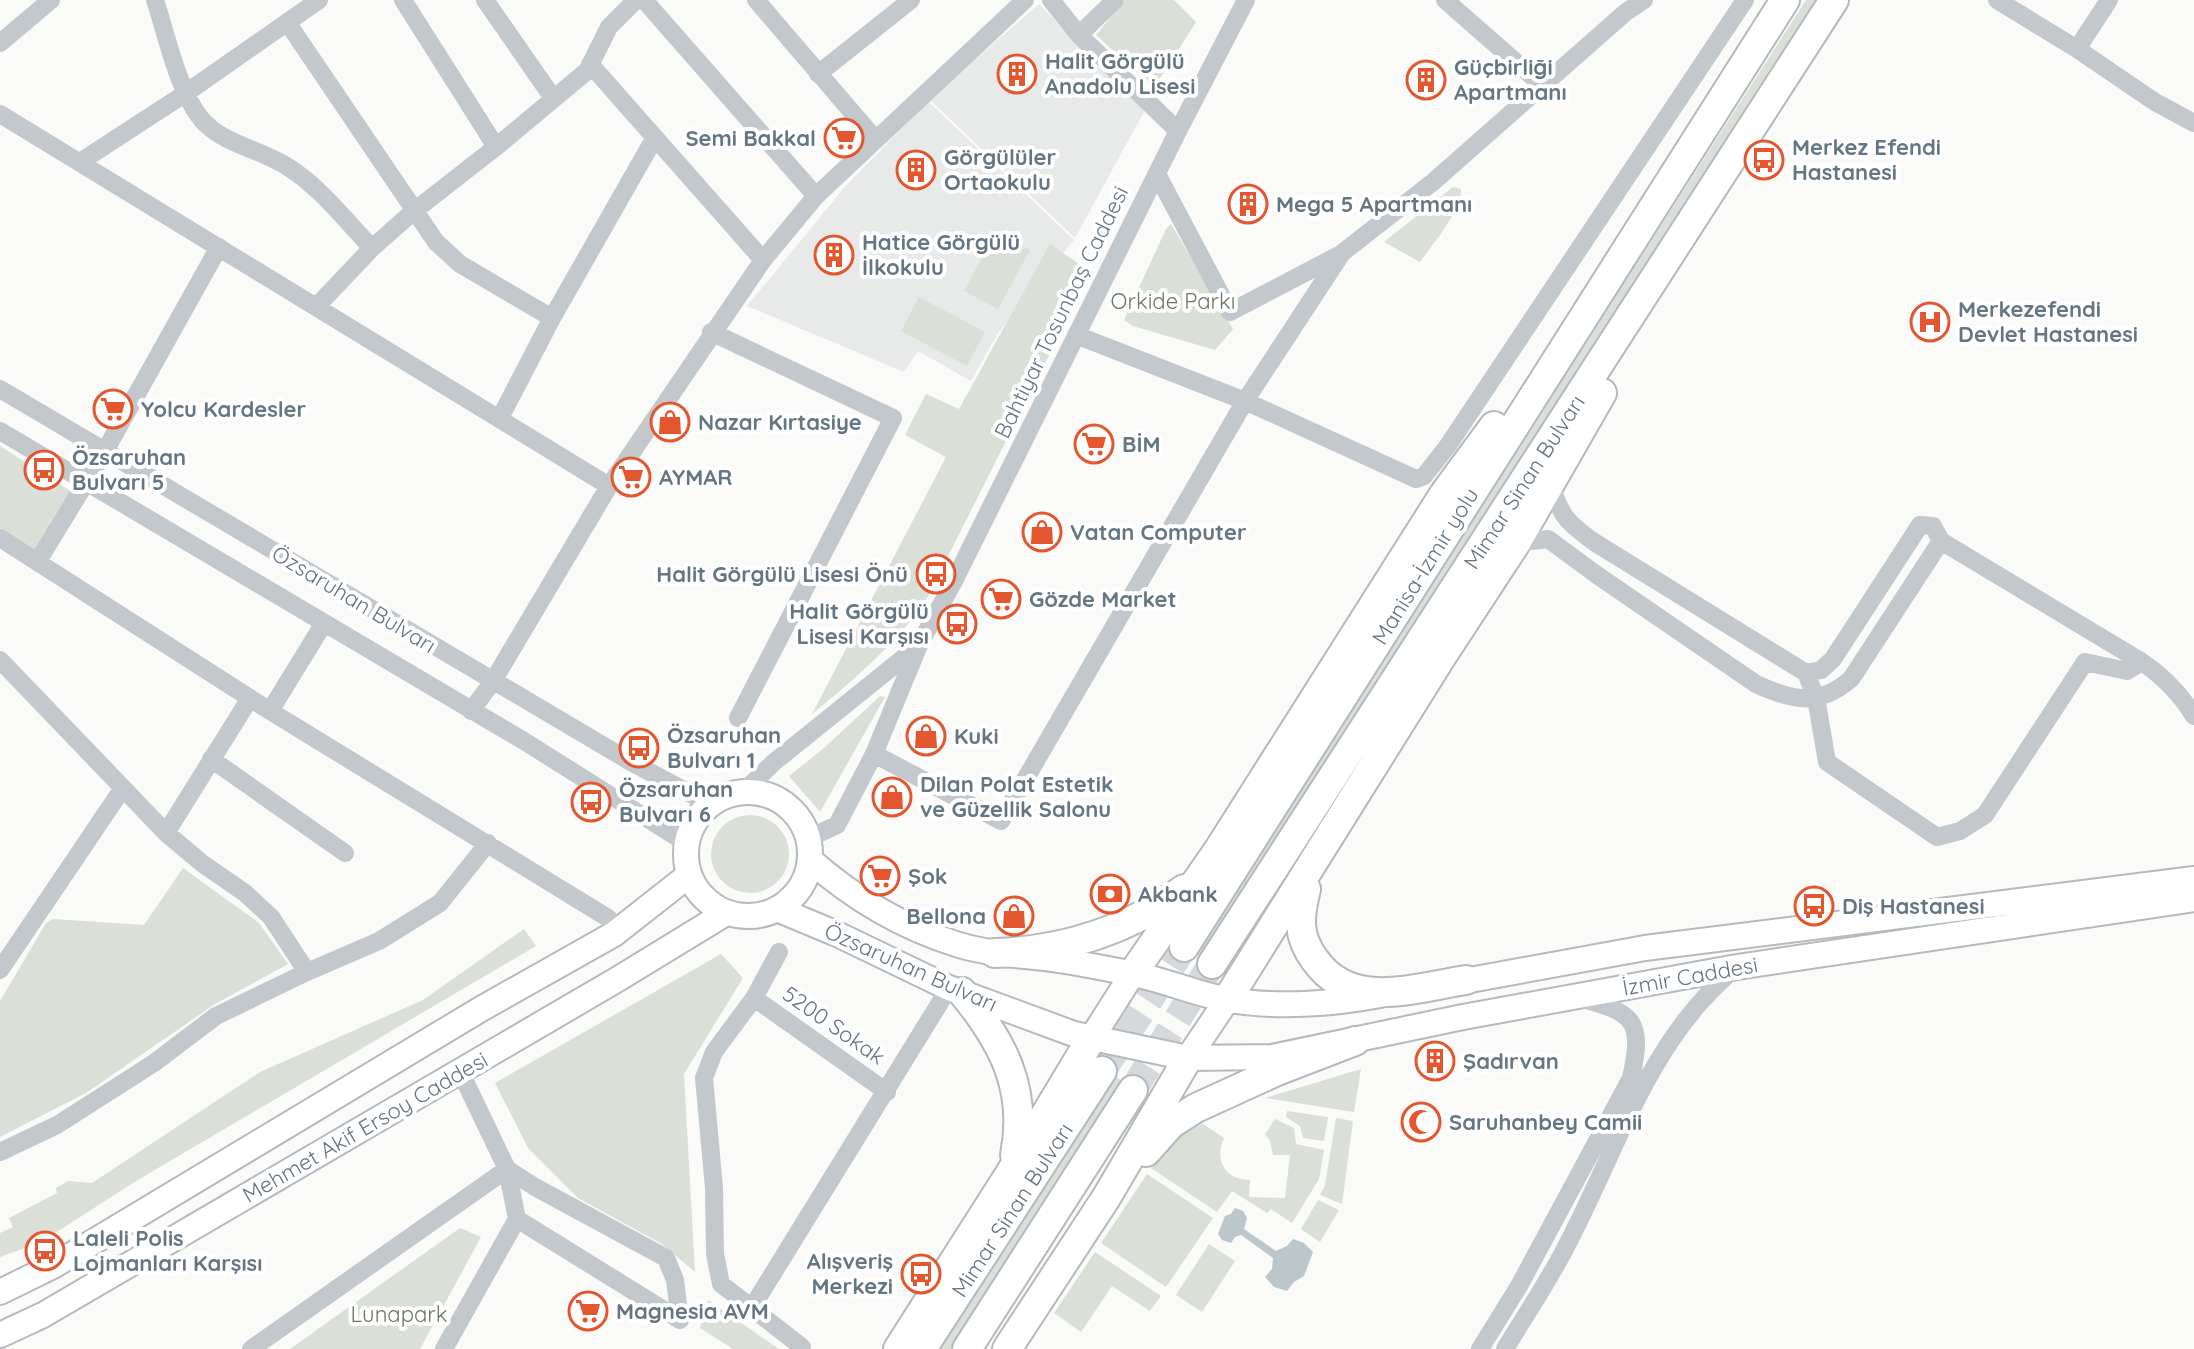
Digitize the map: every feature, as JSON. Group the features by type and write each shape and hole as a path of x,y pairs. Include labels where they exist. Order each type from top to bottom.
{"highway":[{"path":"1133,973 1172,940 1219,849 1444,494 1561,335 1666,184 1785,0"},
{"name":"Mimar Sinan Bulvarı","path":"1212,964 1834,0"},
{"name":"Manisa-İzmir yolu","path":"1172,940 1666,184"},
{"path":"1172,940 1162,944 1170,952 1215,978 1229,982 1235,989 1551,486 1714,188"},
{"path":"995,953 1030,952 1066,945 1123,925 1163,905 1189,885 1219,849"},
{"path":"1312,867 1300,913 1299,930 1310,953 1325,973 1344,987 1370,993 1466,980"},
{"path":"955,990 1003,1049 1019,1118 1016,1153 1009,1175"},
{"path":"898,1349 1091,1039"},
{"path":"1106,1198 1171,1124 1196,1108 1277,1071 1355,1041"},
{"path":"1007,1349 1106,1198 1188,1058"},
{"name":"Mimar Sinan Bulvarı","path":"922,1349 1102,1071"},
{"name":"Mimar Sinan Bulvarı","path":"967,1349 1133,1090"}],"main road":[{"path":"744,791 762,793 780,800 794,812 809,849 800,887 777,909 762,915 726,913 710,904 697,891 685,859 691,828 710,804 726,795 744,791"},
{"name":"Özsaruhan Bulvarı","path":"809,849 849,892 882,912 955,944 995,953 1235,989"},
{"name":"Mehmet Akif Ersoy Caddesi","path":"0,1292 53,1266 481,1009 614,934 689,875"},
{"name":"İzmir Caddesi","path":"1235,989 1291,1003 1352,1000 1645,948 2194,879"},
{"name":"İzmir Caddesi","path":"1188,1058 1272,1057 1737,967 2194,899"},
{"name":"Özsaruhan Bulvarı","path":"777,909 955,990 1091,1039 1188,1058"},
{"name":"Mehmet Akif Ersoy Caddesi","path":"0,1335 43,1315 726,913"},
{"path":"1091,1039 1133,973"},
{"path":"1188,1058 1235,989"}],"street":[{"path":"0,43 51,0"},
{"path":"155,0 186,93 202,120 223,136 288,167 328,202 372,248"},
{"path":"80,162 186,93 294,11 319,0"},
{"path":"403,0 496,147"},
{"path":"485,0 553,98"},
{"path":"644,0 816,196"},
{"path":"756,0 876,140"},
{"path":"818,74 884,7 911,0"},
{"path":"471,711 493,681 609,486 711,332 763,260 816,196 1025,0"},
{"path":"1051,0 1079,35 1178,131"},
{"path":"1079,35 1115,0"},
{"name":"Bahtiyar Tosunbaş Caddesi","path":"809,849 837,825 874,754 919,645 1246,0"},
{"path":"1445,0 1542,85"},
{"path":"1157,174 1230,312 1342,253 1433,182 1626,12 1644,0"},
{"path":"1076,335 1245,401 1416,479 1424,476 1458,431 1745,0"},
{"path":"1997,0 2155,102 2194,123"},
{"path":"2077,49 2109,0"},
{"path":"317,306 372,248 414,211 587,71 624,5"},
{"path":"294,11 414,211 436,242 460,264 552,318"},
{"path":"590,64 763,260"},
{"path":"0,114 609,486"},
{"path":"500,418 552,318 654,139"},
{"path":"38,561 105,451 219,247"},
{"path":"874,754 1001,821 1245,401 1342,253"},
{"path":"711,332 893,418 738,718"},
{"name":"Özsaruhan Bulvarı","path":"0,389 493,681 710,804"},
{"name":"Özsaruhan Bulvarı","path":"0,431 471,711 686,843"},
{"path":"1551,486 1560,511 1570,525 1582,534 1806,673 1816,698 1827,762 1937,837 1960,831 1985,815 2085,662 2127,671 2142,662"},
{"path":"1806,673 1821,670 1833,659 1920,525 1933,526 1941,541 2160,675 2183,697 2194,716"},
{"path":"0,538 270,711 608,918"},
{"path":"1516,543 1548,539 1756,684 1785,697 1816,698 1835,692 1851,679 1941,541"},
{"path":"270,711 324,623"},
{"name":"Bahtiyar Tosunbaş Caddesi","path":"744,791 773,763 919,645"},
{"path":"0,660 90,758 166,833 245,893 271,917 307,972"},
{"path":"166,833 250,698"},
{"path":"211,759 345,853"},
{"path":"0,970 123,788"},
{"path":"0,1152 65,1120 154,1063 216,1016 379,941 440,903 488,843"},
{"path":"779,952 754,998 714,1052 704,1078 714,1188 715,1254 721,1284 802,1347"},
{"path":"1505,1349 1567,1245 1663,1050 1711,988 1737,967"},
{"path":"751,1309 955,990"},
{"path":"1480,1349 1519,1286 1631,1078 1638,1047 1634,1025 1622,1011 1576,997"},
{"name":"5200 Sokak","path":"754,998 887,1092"},
{"path":"444,1349 517,1219 507,1169 460,1071"},
{"path":"507,1169 666,1258 675,1280 680,1320 517,1219"},
{"path":"251,1349 507,1169"}],"shaded area":[{"path":"1039,4 1145,110 1075,238 929,99"},
{"path":"928,101 1074,240 998,333 971,381 918,351 904,372 747,306 845,187"},
{"path":"1235,1208 1243,1211 1247,1218 1244,1229 1276,1251 1293,1239 1304,1243 1313,1252 1304,1276 1287,1291 1274,1287 1265,1277 1272,1269 1273,1258 1241,1235 1231,1243 1222,1240 1218,1234 1225,1216"}],"green space":[{"path":"1125,0 1174,0 1196,22 1154,88 1096,35"},
{"path":"1806,0 1819,0 1203,959 1193,953"},
{"path":"1453,187 1461,189 1457,207 1420,262 1384,242"},
{"name":"Orkide Parkı","path":"1171,224 1233,329 1215,350 1133,326 1124,320"},
{"path":"996,232 1030,250 998,309 964,291"},
{"path":"1050,244 1091,272 923,606 871,663 812,714 946,457 905,435 926,394 959,409"},
{"path":"919,297 985,332 967,366 901,331"},
{"path":"0,446 72,492 35,552 0,528"},
{"path":"880,696 885,697 820,812 789,776"},
{"path":"750,815 765,818 777,827 786,839 789,854 786,869 777,881 765,890 750,893 735,890 723,881 714,869 711,854 714,839 723,827 735,818"},
{"path":"183,868 259,923 288,964 215,1004 86,1093 0,1137 0,1001 46,923 53,919 144,925"},
{"path":"524,929 536,946 141,1178 41,1242 0,1257 0,1233 13,1227 9,1218 57,1193 56,1188 68,1181 92,1183 260,1072 423,1000"},
{"path":"721,954 743,978 684,1074 695,1272 662,1244 578,1198 528,1148 495,1083"},
{"path":"1361,1069 1354,1112 1265,1098"},
{"path":"1114,1076 1123,1081 954,1349 940,1349"},
{"path":"1287,1111 1328,1117 1324,1141 1303,1138 1300,1126 1286,1117"},
{"path":"1336,1118 1353,1121 1342,1204 1320,1195 1325,1185"},
{"path":"1275,1119 1294,1128 1296,1144 1324,1150 1319,1179 1292,1223 1271,1209 1267,1213 1232,1191 1217,1212 1151,1168 1181,1134 1203,1124 1224,1138 1221,1161 1234,1177 1250,1180 1249,1197 1285,1198 1290,1155 1273,1155 1265,1134"},
{"path":"1147,1174 1213,1218 1166,1287 1101,1243"},
{"path":"1318,1200 1339,1210 1320,1242 1301,1229"},
{"name":"Lunapark","path":"460,1228 481,1237 420,1349 290,1349"},
{"path":"1209,1244 1235,1261 1202,1312 1176,1295"},
{"path":"1095,1252 1161,1296 1150,1311 1112,1286 1081,1332 1054,1313"},
{"path":"708,1300 779,1349 733,1349 700,1328"}],"tunnel":[{"path":"1102,1071 1184,947"},
{"path":"1133,1090 1212,964"}],"place":[{"name":"Halit Görgülü Anadolu Lisesi","path":"1017,74"},
{"name":"Güçbirliği Apartmanı","path":"1426,80"},
{"name":"Semi Bakkal","path":"844,138"},
{"name":"Merkez Efendi Hastanesi","path":"1764,160"},
{"name":"Görgülüler Ortaokulu","path":"916,170"},
{"name":"Mega 5 Apartmanı","path":"1248,204"},
{"name":"Hatice Görgülü İlkokulu","path":"834,255"},
{"name":"Merkezefendi Devlet Hastanesi","path":"1930,322"},
{"name":"Yolcu Kardesler","path":"113,409"},
{"name":"Nazar Kırtasiye","path":"670,422"},
{"name":"BİM","path":"1094,444"},
{"name":"Özsaruhan Bulvarı 5","path":"44,470"},
{"name":"AYMAR","path":"631,477"},
{"name":"Vatan Computer","path":"1042,532"},
{"name":"Halit Görgülü Lisesi Önü","path":"936,574"},
{"name":"Gözde Market","path":"1001,599"},
{"name":"Halit Görgülü Lisesi Karşısı","path":"957,624"},
{"name":"Kuki","path":"926,736"},
{"name":"Özsaruhan Bulvarı 1","path":"639,748"},
{"name":"Dilan Polat Estetik ve Güzellik Salonu","path":"892,797"},
{"name":"Özsaruhan Bulvarı 6","path":"591,802"},
{"name":"Şok","path":"880,876"},
{"name":"Akbank","path":"1110,894"},
{"name":"Diş Hastanesi","path":"1814,906"},
{"name":"Bellona","path":"1014,916"},
{"name":"Şadırvan","path":"1435,1061"},
{"name":"Saruhanbey Camii","path":"1421,1122"},
{"name":"Laleli Polis Lojmanları Karşısı","path":"45,1251"},
{"name":"Alışveriş Merkezi","path":"921,1274"},
{"name":"Magnesia AVM","path":"588,1311"}]}
